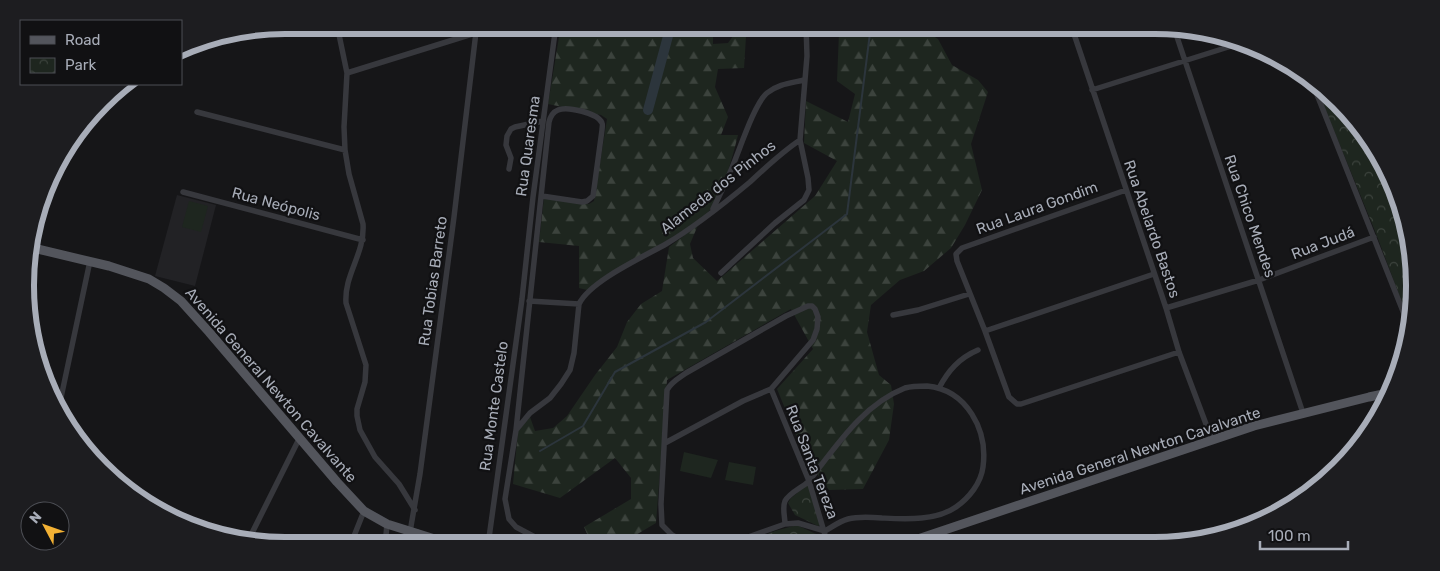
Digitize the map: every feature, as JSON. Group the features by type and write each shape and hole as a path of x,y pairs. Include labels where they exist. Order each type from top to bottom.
{"main road":[{"name":"Avenida General Newton Cavalvante","path":"37,249 115,268 149,279 164,288 209,332 364,511 387,524 429,537"},
{"name":"Avenida General Newton Cavalvante","path":"924,537 1254,426 1381,395"},
{"path":"413,532 414,537"}],"street":[{"path":"339,34 347,73 344,127 345,150 349,174 364,224 360,253 347,280 345,295 366,365 365,382 357,409 357,416 364,439 382,465 399,484 414,510"},
{"path":"347,73 470,34"},
{"name":"Rua Tobias Barreto","path":"413,532 414,510 454,217 476,34"},
{"name":"Rua Quaresma","path":"525,270 555,34"},
{"path":"721,273 807,195 810,185 800,140 807,56 806,34"},
{"name":"Rua Abelardo Bastos","path":"1074,34 1179,352 1212,440"},
{"name":"Rua Chico Mendes","path":"1176,35 1303,413"},
{"path":"1092,90 1232,46"},
{"path":"712,212 761,100 774,88 783,84 804,80"},
{"path":"1316,93 1404,315"},
{"path":"535,537 516,527 509,519 505,499 516,430 542,196 548,122 558,110 564,109 579,110 596,117 603,124 593,196 587,201 582,202 542,196"},
{"path":"198,112 345,150"},
{"path":"509,169 511,158 506,145 507,136 511,129 543,121"},
{"name":"Alameda dos Pinhos","path":"579,304 582,298 595,286 627,265 668,243 712,212 800,140"},
{"name":"Rua Laura Gondim","path":"969,294 957,261 957,251 1126,190"},
{"name":"Rua Neópolis","path":"183,192 363,240"},
{"name":"Rua Judá","path":"1166,308 1259,280 1374,237"},
{"path":"61,399 90,261"},
{"name":"Rua Monte Castelo","path":"489,537 525,270"},
{"path":"985,331 1154,274"},
{"path":"893,315 904,314 969,294 985,331 1008,397 1016,404 1022,404 1179,352"},
{"path":"516,430 524,419 550,398 562,384 570,370 574,353 579,304 530,301"},
{"path":"664,442 743,401 771,389 813,340 817,329 818,317 816,309 808,306 786,316 672,383 668,390 664,442 661,504 662,525 676,537"},
{"path":"939,388 946,376 962,358 978,350"},
{"path":"748,537 785,524 798,523 825,531 848,519 865,517 907,519 937,514 955,508 967,498 975,487 983,468 984,450 973,414 961,400 939,388 925,386 906,388 871,409 849,429 809,482 786,500 784,508 785,524"},
{"name":"Rua Santa Tereza","path":"771,389 809,482 826,537"},
{"path":"251,535 300,437"},
{"path":"354,537 364,511"},
{"path":"385,537 387,524"}],"shaded area":[{"path":"177,195 216,205 195,286 155,276"}],"green space":[{"path":"560,34 713,34 713,44 728,43 733,36 746,36 744,68 718,69 715,87 728,117 721,135 738,135 727,174 715,203 694,224 587,290 579,288 579,246 539,242 544,198 589,204 594,201 607,119 601,115 548,104"},
{"path":"839,34 930,34 938,39 952,65 978,80 988,92 971,144 982,190 965,225 951,248 924,271 900,280 871,305 867,332 879,375 891,385 894,404 889,440 863,489 829,490 805,457 777,389 813,349 791,309 667,380 656,523 632,537 588,537 584,527 631,499 631,478 615,458 560,498 513,484 518,431 530,417 535,431 553,428 567,416 617,347 627,322 641,304 662,291 669,247 698,225 690,244 693,258 717,281 815,196 837,161 804,143 806,101 848,122 855,94 837,81"},
{"path":"1320,96 1333,107 1354,132 1373,160 1387,189 1398,220 1404,253 1406,269 1405,310"},
{"path":"189,201 208,206 201,232 182,227"},
{"path":"684,452 718,460 711,478 680,471"},
{"path":"729,462 756,467 753,485 725,480"},
{"path":"808,484 820,525 818,526 795,515 788,503 791,498"},
{"path":"797,525 822,537 759,537"}],"waterway":[{"path":"648,110 669,34"},
{"path":"540,451 583,426 615,372 706,322 847,214 870,34"}]}
